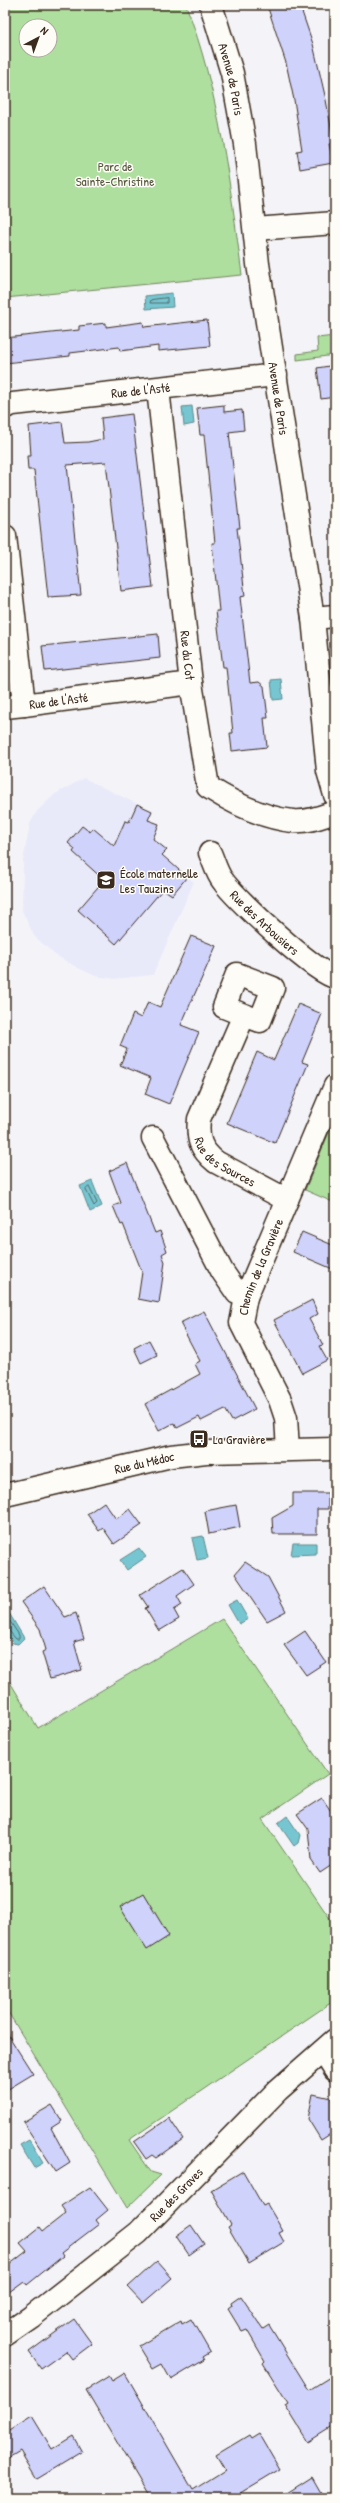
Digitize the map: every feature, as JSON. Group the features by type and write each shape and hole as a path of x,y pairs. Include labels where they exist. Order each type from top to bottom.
{"street":[{"name":"Avenue de Paris","path":"211,5 232,72 249,171 255,229 313,618 328,771 335,795"},
{"path":"255,229 335,223"},
{"name":"Rue de l'Asté","path":"5,407 13,404 276,375"},
{"name":"Rue du Cot","path":"158,389 191,683 208,787 224,797 261,814 294,822 335,812"},
{"name":"Rue de l'Asté","path":"5,536 14,706 191,683"},
{"path":"313,618 335,616"},
{"name":"Rue des Arbousiers","path":"210,853 222,880 241,902 314,965 330,976 335,977"},
{"name":"Rue des Sources","path":"244,1015 199,1120 197,1137 205,1154 216,1162 287,1200"},
{"name":"Chemin de la Gravière","path":"288,1449 286,1418 280,1400 241,1323 246,1297 335,1086"},
{"path":"153,1138 222,1270 237,1294 246,1297"},
{"name":"Rue du Médoc","path":"5,1494 171,1456 206,1452 335,1449"},
{"path":"329,2046 335,2070"},
{"name":"Rue des Graves","path":"5,2335 31,2317 138,2233 278,2090 329,2046"}],"shaded area":[{"name":"École maternelle Les Tauzins","path":"84,778 152,811 149,819 159,824 153,839 167,850 162,855 194,882 153,975 115,979 95,976 76,967 55,955 34,936 22,911 23,861 30,823 37,811 55,794"}],"green space":[{"name":"Parc de Sainte-Christine","path":"5,5 186,5 207,71 215,104 228,172 242,275 5,298"},
{"path":"335,336 335,355 297,360 297,354 318,351 317,338"},
{"path":"335,1118 335,1203 305,1190"},
{"path":"222,1619 328,1774 262,1819 335,1926 335,2000 129,2140 151,2172 161,2175 127,2208 5,2007 5,1674 38,1728"}],"water":[{"path":"172,293 173,307 146,309 145,296"},
{"path":"192,406 194,424 184,426 182,407"},
{"path":"281,679 283,699 273,700 271,680"},
{"path":"92,1181 102,1206 90,1212 80,1186"},
{"path":"203,1536 208,1558 197,1560 192,1538"},
{"path":"293,1543 316,1543 316,1554 291,1555"},
{"path":"139,1548 146,1557 127,1570 120,1560"},
{"path":"237,1600 248,1619 239,1624 228,1605"},
{"path":"9,1613 24,1638 18,1644 13,1643 5,1632 5,1616"},
{"path":"287,1816 300,1835 298,1843 294,1846 278,1823"},
{"path":"29,2140 43,2163 34,2168 20,2145"}],"building":[{"path":"267,5 294,5 296,10 301,9 313,44 326,100 334,143 329,144 333,163 300,169 297,151 302,150 294,100 286,63"},
{"path":"207,320 210,346 158,351 158,346 120,351 119,347 70,353 70,356 5,363 5,338 79,330 79,326 106,323 106,327 143,322 144,327"},
{"path":"335,365 335,397 321,399 317,368"},
{"path":"224,405 224,412 242,410 244,430 229,432 240,528 237,528 245,596 240,597 250,683 259,682 264,686 268,718 264,718 267,747 232,751 230,733 233,733 226,667 223,667 216,611 219,611 212,543 215,543 204,435 200,435 197,408"},
{"path":"132,414 153,587 121,591 106,462 67,465 81,595 48,597 34,470 28,470 27,456 31,456 29,426 62,422 65,443 88,442 103,439 101,418"},
{"path":"158,634 160,658 45,671 42,646"},
{"path":"137,804 152,811 148,820 159,824 153,839 167,850 162,855 187,877 172,895 163,889 116,944 78,910 104,880 73,852 75,849 68,843 82,826 90,832 93,828 114,846 125,821 129,822"},
{"path":"191,936 216,946 181,1025 199,1032 169,1104 145,1094 151,1078 120,1065 127,1049 120,1046 133,1014 141,1018 148,1002 160,1007"},
{"path":"298,1004 322,1014 302,1062 308,1064 275,1143 227,1123 257,1052 274,1060"},
{"path":"127,1163 155,1233 160,1231 167,1251 162,1254 165,1262 159,1303 138,1299 142,1272 123,1224 121,1225 113,1206 121,1203 109,1171"},
{"path":"302,1232 335,1246 335,1270 293,1252"},
{"path":"312,1300 318,1314 309,1319 323,1345 319,1346 327,1360 302,1373 274,1320"},
{"path":"204,1311 255,1409 232,1421 225,1409 201,1421 199,1417 177,1428 174,1423 159,1431 145,1404 200,1374 195,1364 200,1361 180,1323"},
{"path":"149,1340 157,1355 141,1363 134,1348"},
{"path":"293,1493 328,1493 328,1509 317,1509 317,1534 273,1534 272,1518 293,1506"},
{"path":"104,1502 116,1519 130,1509 142,1525 114,1544 103,1528 99,1531 87,1514"},
{"path":"236,1505 240,1527 209,1534 205,1511"},
{"path":"245,1562 268,1577 286,1611 267,1621 235,1574"},
{"path":"183,1568 194,1584 177,1596 182,1605 174,1610 179,1619 159,1631 145,1608 148,1607 140,1595"},
{"path":"44,1586 65,1617 76,1613 84,1639 74,1642 82,1670 50,1679 42,1652 46,1650 40,1629 21,1602"},
{"path":"305,1631 326,1662 306,1675 284,1645"},
{"path":"322,1798 335,1817 335,1863 320,1873 311,1860 308,1829 297,1814"},
{"path":"143,1893 169,1936 147,1950 120,1907"},
{"path":"5,2030 33,2074 5,2091"},
{"path":"313,2094 331,2098 335,2104 335,2131 321,2140 308,2119"},
{"path":"52,2105 62,2121 51,2128 70,2163 56,2172 23,2122"},
{"path":"169,2118 183,2139 156,2158 152,2155 146,2159 134,2142"},
{"path":"243,2171 263,2206 267,2204 283,2231 279,2233 284,2242 249,2263 228,2227 231,2225 211,2190"},
{"path":"90,2187 108,2210 96,2220 99,2224 61,2253 63,2256 27,2285 24,2281 5,2295 5,2268 27,2251 20,2243 40,2227 43,2231 66,2213 61,2206"},
{"path":"191,2225 204,2244 189,2255 176,2236"},
{"path":"157,2261 172,2278 143,2303 128,2287"},
{"path":"241,2296 263,2329 269,2325 309,2390 335,2374 335,2425 308,2442 285,2405 288,2403 263,2363 265,2361 247,2330 242,2332 228,2309 232,2306 231,2303"},
{"path":"74,2319 92,2344 72,2359 66,2351 41,2369 29,2352"},
{"path":"191,2319 210,2352 202,2357 204,2360 171,2380 162,2364 153,2369 139,2346 181,2321 182,2324"},
{"path":"125,2373 193,2490 225,2470 216,2455 249,2435 251,2438 259,2433 280,2469 232,2498 150,2498 86,2390 109,2376 112,2381"},
{"path":"32,2416 52,2449 73,2436 82,2452 37,2479 20,2451 5,2460 5,2433"},
{"path":"312,2477 324,2498 279,2498"}],"place":[{"name":"École maternelle Les Tauzins","path":"106,880"},
{"name":"La Gravière","path":"199,1439"}]}
